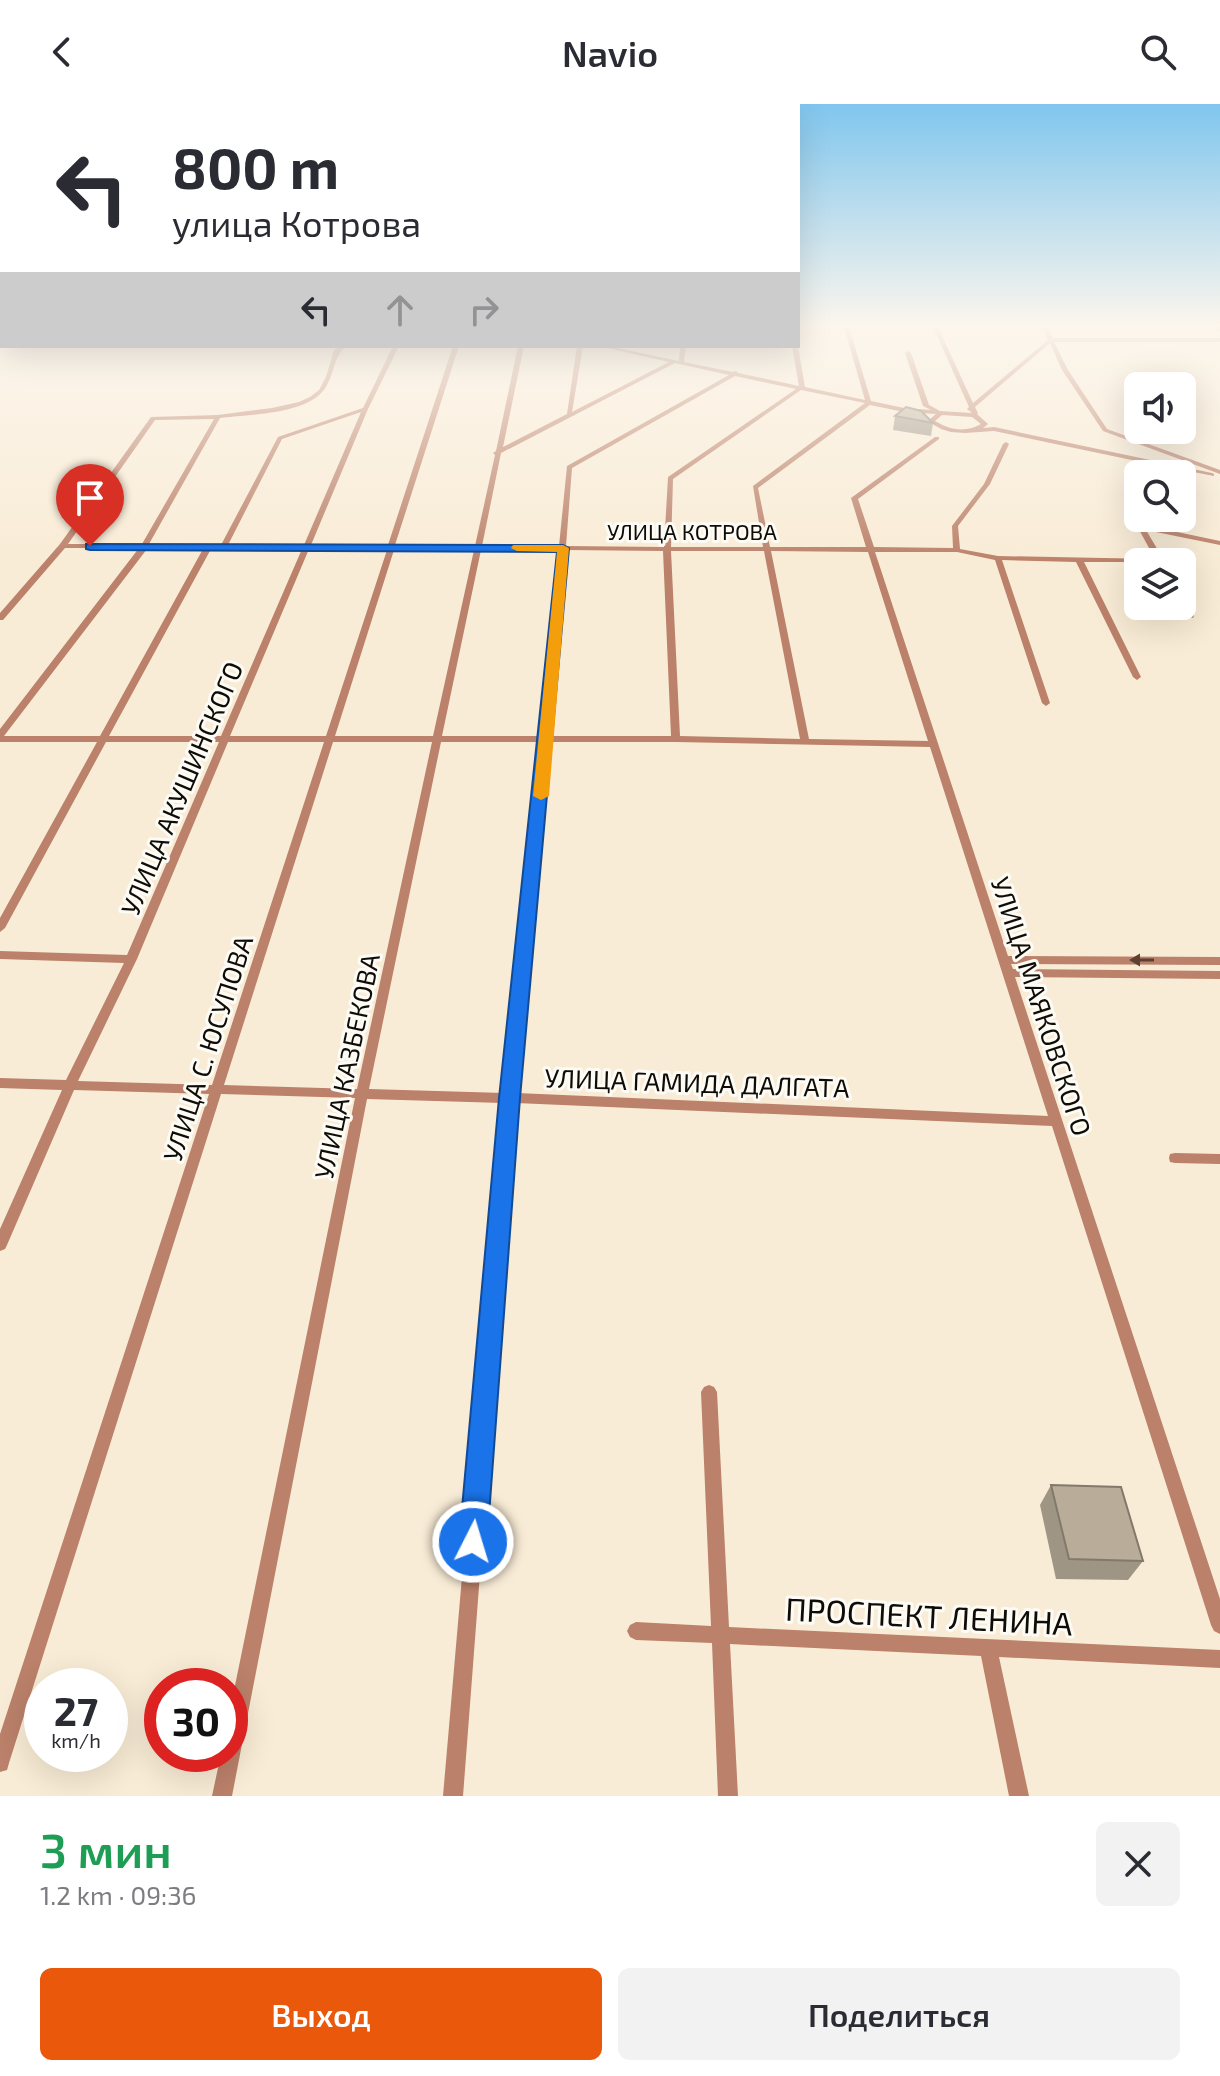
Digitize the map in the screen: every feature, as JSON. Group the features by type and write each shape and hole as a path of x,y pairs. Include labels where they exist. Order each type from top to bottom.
{"street":[{"path":"0,618 63,546 153,418 218,417 288,406"},
{"name":"УЛИЦА АКУШИНСКОГО","path":"0,1245 70,1085 131,959 366,406"},
{"name":"УЛИЦА С. ЮСУПОВА","path":"0,1763 437,406"},
{"name":"УЛИЦА КАЗБЕКОВА","path":"222,1796 362,1093 507,406"},
{"path":"569,413 570,406"},
{"path":"496,453 584,406"},
{"path":"453,1796 510,1098 547,739 569,467 677,406"},
{"path":"676,739 667,549 670,478 774,406"},
{"path":"805,741 755,487 865,406"},
{"path":"884,406 941,413 974,406"},
{"path":"926,406 941,413"},
{"path":"969,406 994,429"},
{"path":"1089,406 1105,430 1220,474"},
{"path":"223,547 280,438 365,409"},
{"path":"904,410 935,428 962,431 994,429 1141,460"},
{"path":"956,412 982,419"},
{"path":"935,428 941,413"},
{"path":"0,737 144,547 218,417"},
{"path":"977,430 983,427 982,419"},
{"path":"935,428 962,431"},
{"name":"УЛИЦА МАЯКОВСКОГО","path":"935,428 854,498 1220,1625"},
{"path":"957,550 955,526 987,484 1006,444"},
{"path":"1196,470 1220,474"},
{"path":"1166,532 1220,543"},
{"name":"УЛИЦА КОТРОВА","path":"63,546 957,550 998,558 1124,561"},
{"path":"0,928 208,547"},
{"path":"998,558 1046,703"},
{"path":"1079,560 1137,677"},
{"path":"0,737 676,739 934,744"},
{"path":"0,955 131,959"},
{"path":"1006,966 1220,961"},
{"path":"1006,966 1220,975"},
{"name":"УЛИЦА ГАМИДА ДАЛГАТА","path":"0,1083 510,1098 1056,1121"},
{"path":"1175,1158 1220,1159"},
{"path":"709,1392 728,1796"},
{"name":"ПРОСПЕКТ ЛЕНИНА","path":"636,1631 1220,1659"},
{"path":"988,1648 1019,1796"}],"building":[{"path":"906,407 921,411 933,423 895,416"},
{"path":"1051,1485 1121,1487 1143,1561 1069,1559"}],"slow traffic":[{"path":"517,548 563,548 541,796"}],"route":[{"path":"90,546 563,548 510,1098 473,1542"}]}
